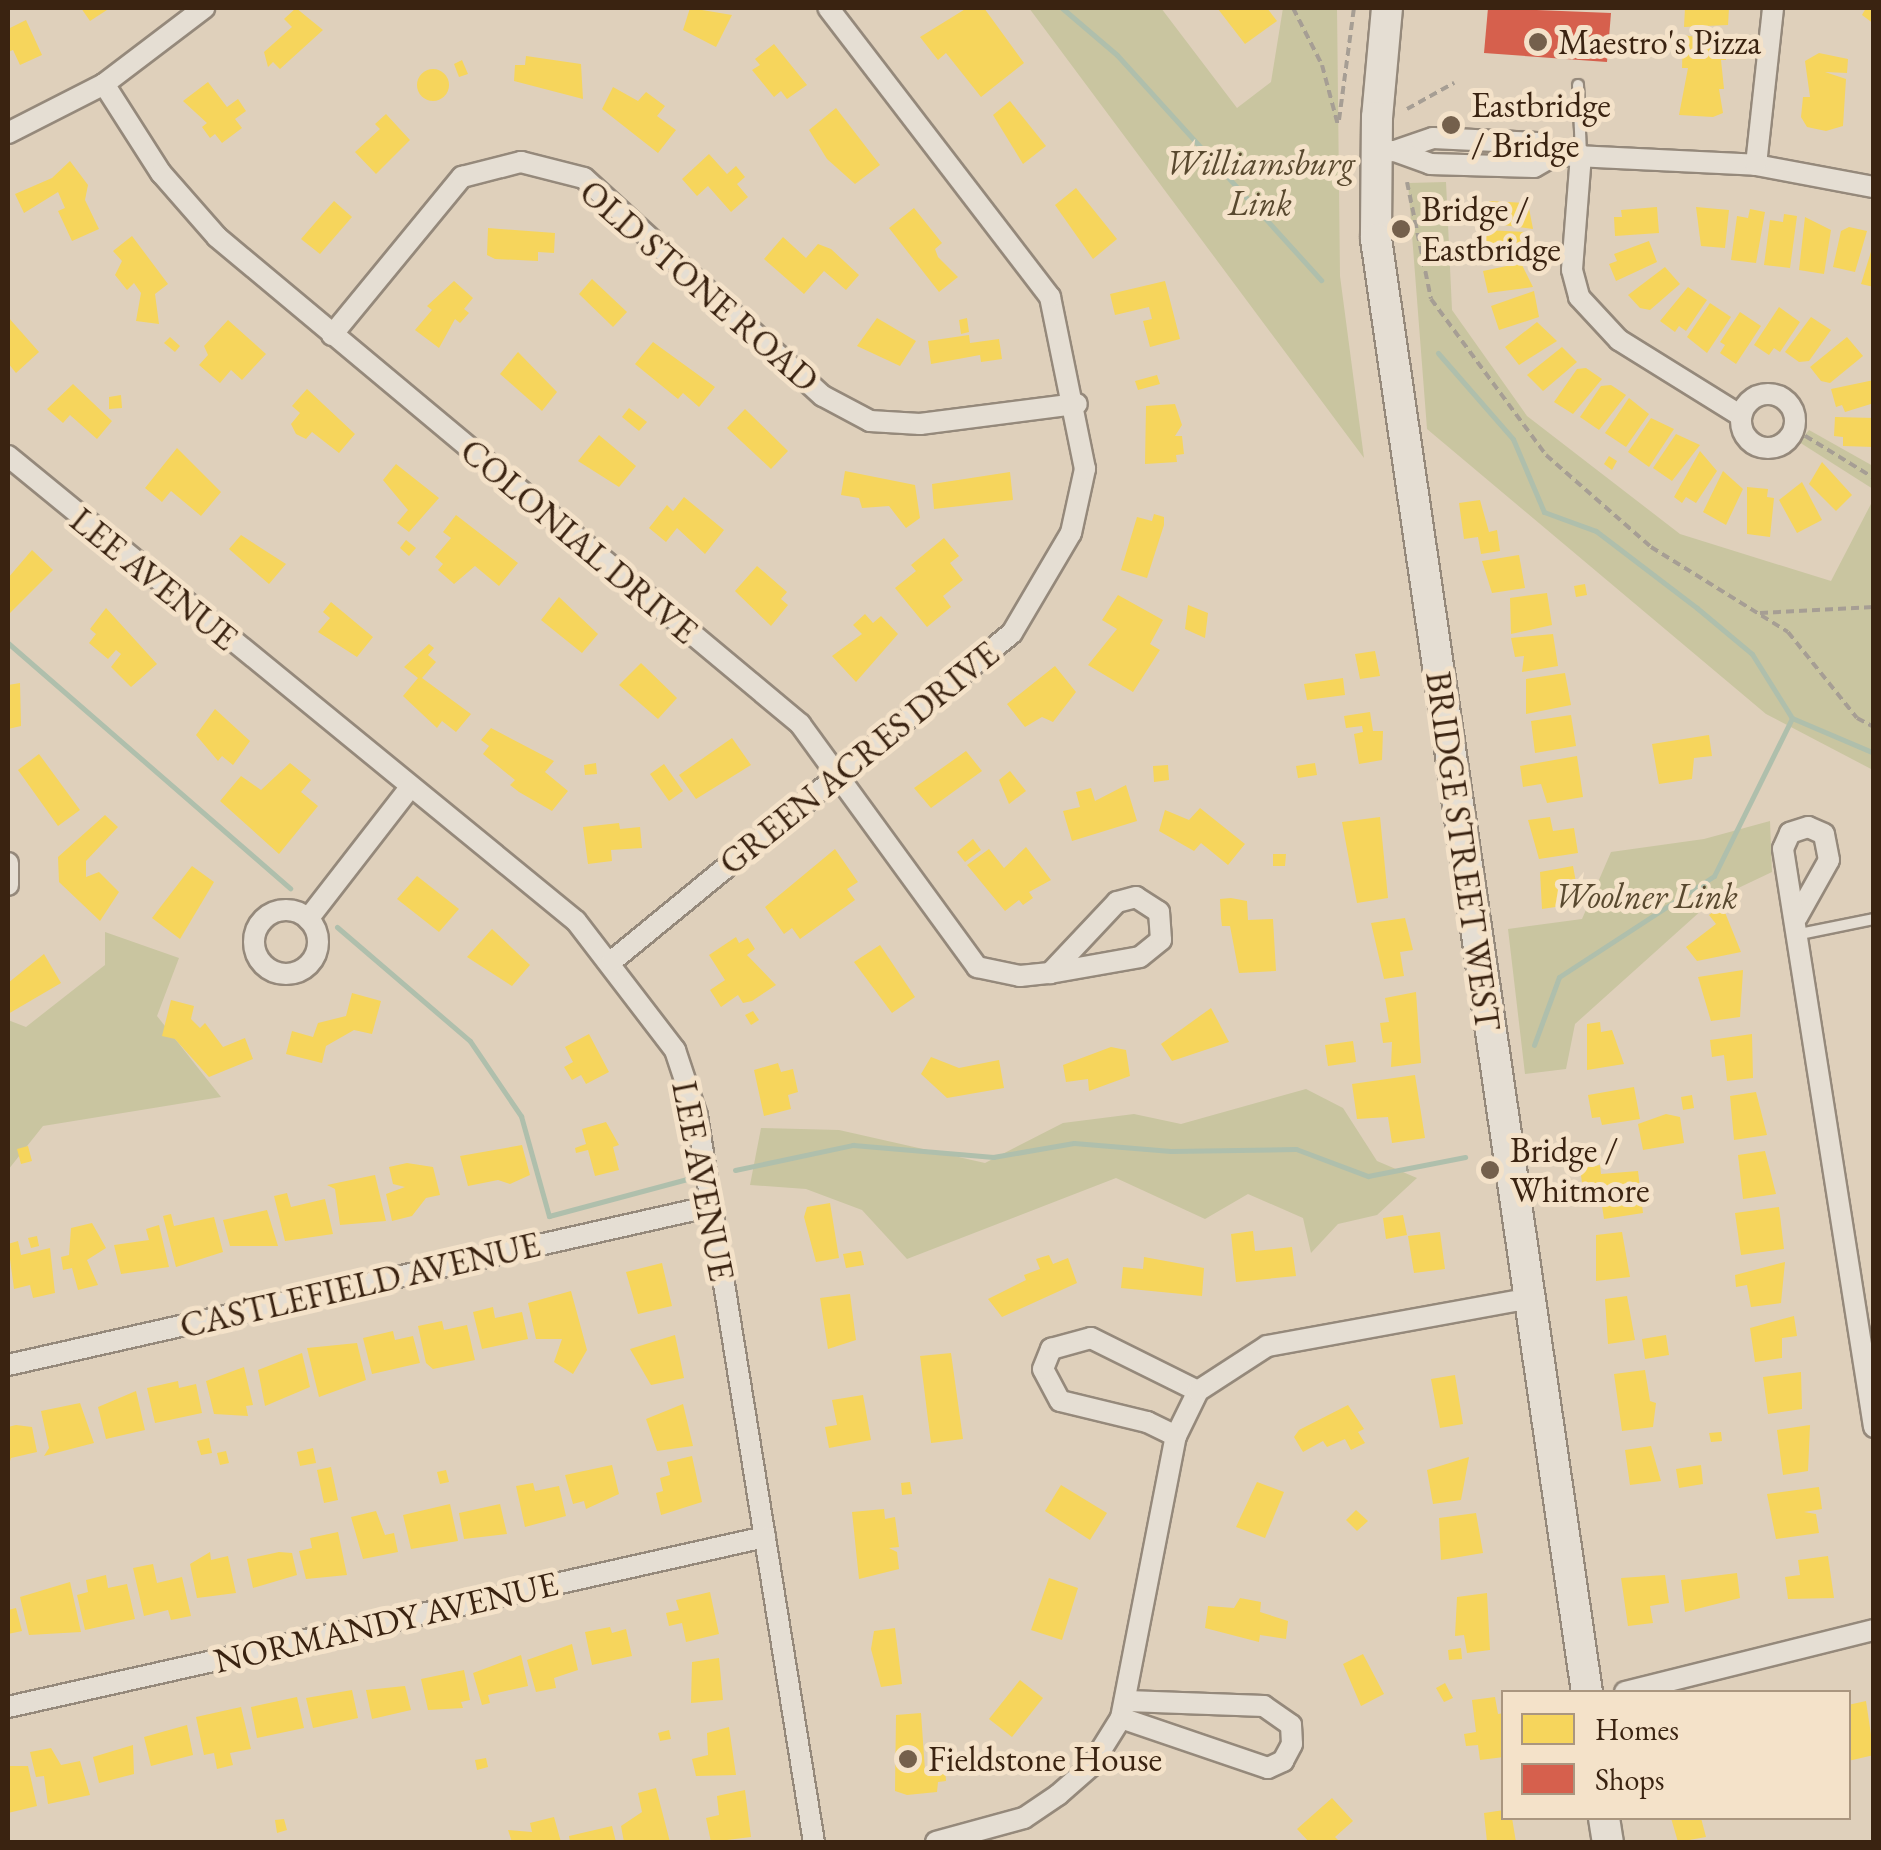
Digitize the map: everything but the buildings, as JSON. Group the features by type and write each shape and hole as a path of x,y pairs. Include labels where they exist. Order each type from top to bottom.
{"main road":[{"name":"BRIDGE STREET WEST","path":"1387,8 1386,151 1376,239 1587,1690"}],"street":[{"path":"8,133 104,84 204,8"},
{"name":"GREEN ACRES DRIVE","path":"612,960 1012,633 1071,533 1085,469 1077,404 1050,297 828,8"},
{"path":"1756,165 1773,8"},
{"name":"COLONIAL DRIVE","path":"104,84 162,173 218,237 800,724 966,957 1006,976 1050,973 1145,956 1163,934 1160,912 1136,898 1117,902 1050,973"},
{"path":"1386,151 1430,164 1534,167 1555,155 1582,155 1756,165 1874,187"},
{"path":"1582,155 1572,270 1579,297 1619,340 1742,416"},
{"name":"OLD STONE ROAD","path":"332,335 462,177 521,162 584,178 823,396 870,421 920,424 1077,404"},
{"path":"1773,394 1792,406 1794,429 1779,446 1762,447 1744,433 1742,416 1755,397 1773,394"},
{"name":"LEE AVENUE","path":"11,466 576,921 612,960 674,1050 697,1116 814,1842"},
{"path":"308,918 409,789"},
{"path":"8,863 8,885"},
{"path":"1798,926 1874,1427"},
{"name":"CASTLEFIELD AVENUE","path":"8,1364 712,1206"},
{"path":"936,1842 1024,1818 1058,1796 1090,1766 1124,1709 1176,1436 1198,1391 1282,1342 1530,1298"},
{"path":"1176,1436 1148,1422 1060,1401 1043,1369 1051,1349 1091,1338 1198,1391"},
{"name":"NORMANDY AVENUE","path":"8,1707 764,1537"},
{"path":"1634,1690 1874,1630"},
{"path":"1264,1706 1291,1724 1292,1744 1283,1761 1268,1768 1124,1709 1264,1706"}],"lane":[{"path":"1578,85 1582,155"},
{"path":"1798,926 1874,919"}],"path":[{"path":"1293,8 1322,64 1338,125 1354,8"},
{"path":"1407,109 1454,83"},
{"path":"1407,182 1431,299 1546,455 1651,547 1760,613 1819,663 1857,718 1874,728"},
{"path":"1794,429 1874,478"},
{"path":"1874,528 1874,536"},
{"path":"1760,613 1874,607"}],"green space":[{"name":"Williamsburg Link","path":"1029,8 1161,8 1237,108 1271,82 1283,8 1337,8 1340,276 1364,458"},
{"path":"1446,182 1452,310 1527,416 1680,534 1831,581 1873,500 1873,770 1766,714 1427,429 1408,183"},
{"path":"1809,430 1873,466 1873,489 1799,442"},
{"name":"Woolner Link","path":"1770,821 1772,872 1713,900 1575,1024 1566,1069 1525,1074 1508,929 1582,919 1611,852 1704,839"},
{"path":"105,932 179,958 157,1016 221,1097 43,1126 8,1170 8,1020 26,1027 105,965"},
{"path":"1306,1089 1343,1108 1377,1161 1417,1178 1377,1215 1338,1224 1311,1253 1303,1218 1248,1194 1205,1219 1116,1178 907,1259 862,1210 806,1189 750,1185 761,1128 839,1130 985,1163 1063,1123 1134,1114 1181,1124"}],"waterway":[{"path":"1062,8 1117,55 1321,280"},
{"path":"1438,353 1513,439 1544,512 1596,531 1697,608 1752,654 1792,718 1874,753"},
{"path":"8,643 290,888"},
{"path":"1534,1045 1559,977 1714,876 1792,718"},
{"path":"337,927 470,1041 521,1116 549,1216 687,1179"},
{"path":"735,1170 853,1145 993,1157 1074,1143 1171,1151 1296,1149 1368,1176 1465,1157"}],"place":[{"name":"Maestro's Pizza","path":"1538,42"},
{"name":"Eastbridge / Bridge","path":"1451,125"},
{"name":"Bridge / Eastbridge","path":"1401,229"},
{"name":"Bridge / Whitmore","path":"1490,1170"},
{"name":"Fieldstone House","path":"908,1759"}]}
